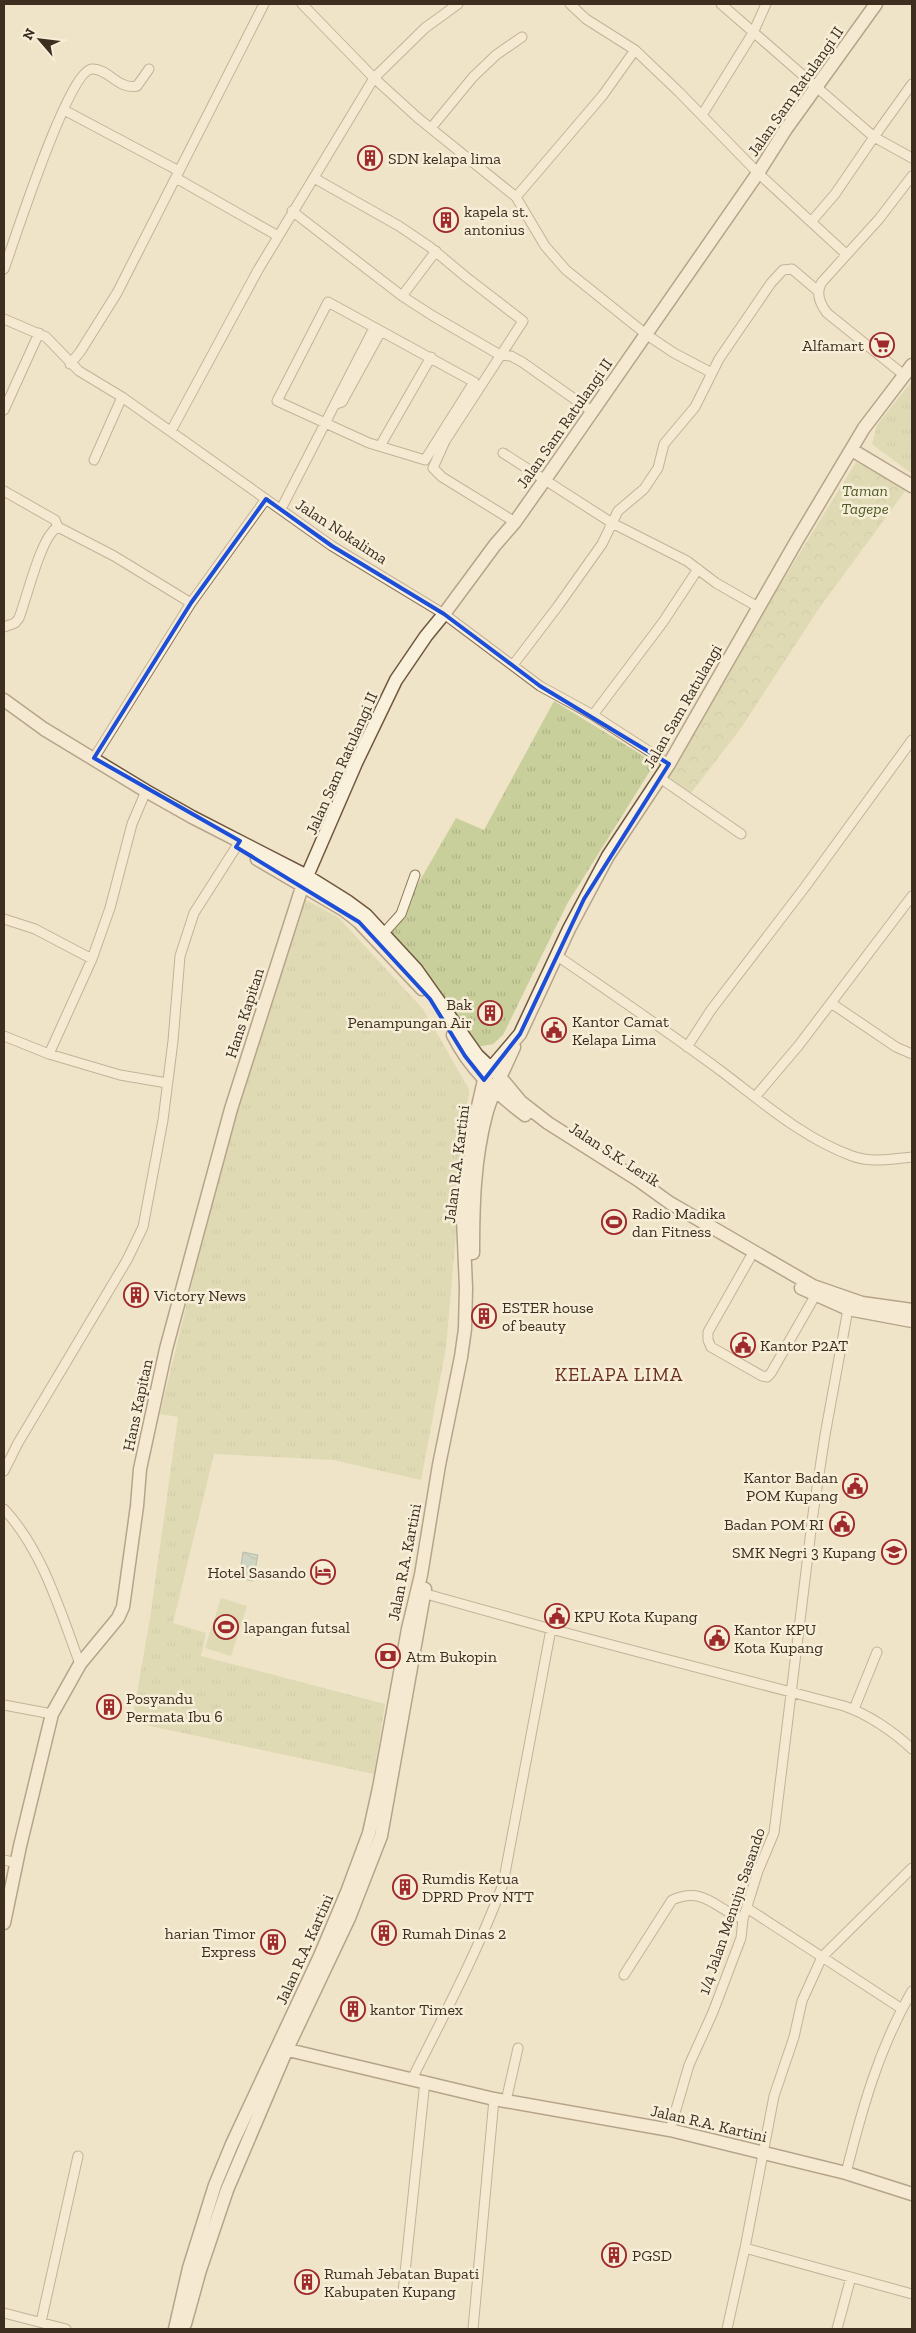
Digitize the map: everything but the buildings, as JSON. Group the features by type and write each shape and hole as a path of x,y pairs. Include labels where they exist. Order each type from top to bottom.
{"main road":[{"name":"Jalan Sam Ratulangi II","path":"305,880 356,763 396,680 426,636 495,545 515,522 647,335 817,86 876,4"},
{"name":"Jalan Sam Ratulangi","path":"490,1068 520,1034 556,955 608,856 669,764 758,607 874,413 908,370"},
{"path":"852,450 912,486"},
{"path":"4,700 44,729 146,791 305,880"},
{"name":"Jalan S.K. Lerik","path":"305,880 347,901 366,915 416,969 466,1042 521,1102 541,1118 638,1180 670,1203 813,1286 849,1300 912,1310"},
{"name":"Jalan S.K. Lerik","path":"305,880 359,922 397,961 430,999 450,1028 465,1056 484,1080 529,1118 675,1214 814,1296 848,1310 912,1322"},
{"name":"Hans Kapitan","path":"4,1923 52,1714 80,1664 118,1618 123,1607 137,1506 140,1469 166,1349 231,1108 305,880"},
{"name":"Jalan R.A. Kartini","path":"175,2329 189,2268 215,2185 232,2144 282,2048 325,1957 348,1892 375,1834 385,1790 402,1658 421,1592 466,1361 474,1302 473,1210 486,1116 495,1090 520,1034"},
{"name":"Jalan R.A. Kartini","path":"421,1592 465,1329 466,1250 463,1218 476,1115 484,1080 490,1068"},
{"name":"Jalan R.A. Kartini","path":"282,2048 500,2100 670,2130 846,2173 912,2194"},
{"name":"Jalan R.A. Kartini","path":"184,2329 200,2270 227,2190 282,2048"}],"street":[{"path":"70,364 80,352 117,294 264,4"},
{"path":"302,4 374,78 431,128 516,197 552,256 647,335 674,353 712,373"},
{"path":"171,431 278,236 374,78 425,28 458,4"},
{"path":"570,4 586,19 635,50 758,173 846,254"},
{"path":"721,4 752,33 817,86 874,137 912,158"},
{"path":"702,115 752,33 766,4"},
{"path":"431,128 473,77 496,56 522,37"},
{"path":"516,197 603,95 635,50"},
{"path":"4,269 37,174 64,110 84,74 88,70 98,70 131,88 137,86 149,69"},
{"path":"811,222 835,194 912,84"},
{"path":"64,110 178,174 278,236"},
{"path":"908,370 827,313 821,305 818,291 822,282 878,219 912,176"},
{"path":"314,178 399,226 436,251 466,278 523,321 445,441 432,468 442,477 515,522"},
{"path":"292,212 402,296 432,316 500,355 511,356 522,362 593,412"},
{"path":"402,296 436,251"},
{"path":"513,665 602,544 622,506 638,496 644,489 658,468 664,444 686,420 737,332 783,270 787,268 792,269 818,291"},
{"path":"328,302 377,330 431,357 474,382 425,460 380,446 325,424 277,401 328,302"},
{"name":"Jalan Nokalima","path":"4,319 39,333 61,350 70,364 171,431 332,546 444,614 540,686 593,715 669,764"},
{"path":"281,509 336,404 342,402 377,330"},
{"path":"4,410 39,333"},
{"path":"380,446 431,357"},
{"path":"94,460 122,397"},
{"path":"503,454 612,523 687,561 716,583 758,607"},
{"path":"4,491 55,520 58,527 114,556 191,603"},
{"path":"94,758 191,603 266,499"},
{"path":"4,627 15,623 19,618 45,542 52,531 58,527"},
{"path":"593,715 663,622 678,596 698,569"},
{"path":"687,1046 711,1010 805,887 912,740"},
{"path":"660,778 741,834"},
{"path":"49,1054 92,959 110,908 132,824 146,791"},
{"path":"4,1471 18,1443 127,1260 143,1227 163,1120 173,1041 180,956 184,937 203,896 238,844"},
{"path":"384,934 401,914 415,875"},
{"path":"755,1097 831,1003 912,896"},
{"path":"4,919 35,929 92,959"},
{"path":"556,955 810,1135 853,1156 885,1160 912,1157"},
{"path":"831,1003 896,1047 912,1054"},
{"path":"4,1036 49,1054 131,1078 167,1083"},
{"path":"750,1258 708,1332 708,1340 711,1347 767,1377 814,1296"},
{"name":"1/4 Jalan Menuju Sasando","path":"670,2130 689,2065 713,2012 741,1938 746,1908 758,1871 774,1833 823,1445 848,1310"},
{"path":"4,1509 18,1524 41,1565 80,1664"},
{"path":"421,1592 551,1629 854,1709 889,1731 912,1749"},
{"path":"412,2079 489,1920 503,1884 551,1629"},
{"path":"854,1709 877,1652"},
{"path":"4,1705 52,1714"},
{"path":"4,1860 17,1863"},
{"path":"727,2329 745,2248 774,2096 794,2037 802,2001 822,1957 912,1868"},
{"path":"624,1975 672,1900 686,1894 695,1894 730,1914 743,1919"},
{"path":"746,1908 902,2009"},
{"path":"846,2173 864,2102 886,2039 912,1990"},
{"path":"473,2329 500,2100 518,2048"},
{"path":"403,2292 425,2081"},
{"path":"41,2322 78,2156"},
{"path":"745,2248 912,2294"},
{"path":"837,2329 851,2277"},
{"path":"4,2313 66,2329"}],"highlighted area":[{"path":"266,499 332,546 444,614 540,686 669,764 584,899 520,1034 484,1080 465,1056 430,999 359,922 236,847 240,841 94,758 191,603"}],"green space":[{"path":"912,381 912,474 872,444 877,425"},
{"name":"Taman Tagepe","path":"856,462 906,490 820,607 741,728 691,793 667,777 766,608"},
{"path":"554,701 655,763 567,904 503,1035 493,1044 477,1047 389,934 456,818 484,830"},
{"path":"304,899 338,917 423,1009 469,1089 446,1348 421,1480 333,1460 214,1454 173,1623 206,1633 201,1656 385,1704 374,1774 132,1722 150,1618 178,1417 160,1414 235,1105"},
{"name":"lapangan futsal","path":"221,1598 247,1606 231,1656 205,1648"}],"water":[{"path":"243,1552 258,1555 253,1581 239,1578"}],"place":[{"name":"SDN kelapa lima","path":"370,158"},
{"name":"kapela st. antonius","path":"446,220"},
{"name":"Alfamart","path":"882,345"},
{"name":"Bak Penampungan Air","path":"490,1013"},
{"name":"Kantor Camat Kelapa Lima","path":"554,1030"},
{"name":"Radio Madika dan Fitness","path":"614,1222"},
{"name":"Victory News","path":"136,1295"},
{"name":"ESTER house of beauty","path":"484,1316"},
{"name":"Kantor P2AT","path":"743,1345"},
{"name":"Kantor Badan POM Kupang","path":"855,1486"},
{"name":"Badan POM RI","path":"842,1524"},
{"name":"SMK Negri 3 Kupang","path":"894,1552"},
{"name":"Hotel Sasando","path":"323,1572"},
{"name":"KPU Kota Kupang","path":"557,1616"},
{"name":"lapangan futsal","path":"226,1627"},
{"name":"Kantor KPU Kota Kupang","path":"717,1638"},
{"name":"Atm Bukopin","path":"388,1656"},
{"name":"Posyandu Permata Ibu 6","path":"109,1707"},
{"name":"Rumdis Ketua DPRD Prov NTT","path":"405,1887"},
{"name":"Rumah Dinas 2","path":"384,1933"},
{"name":"harian Timor Express","path":"273,1942"},
{"name":"kantor Timex","path":"353,2009"},
{"name":"PGSD","path":"614,2255"},
{"name":"Rumah Jebatan Bupati Kabupaten Kupang","path":"307,2282"}],"district":[{"name":"KELAPA LIMA","path":"619,1374"}]}
